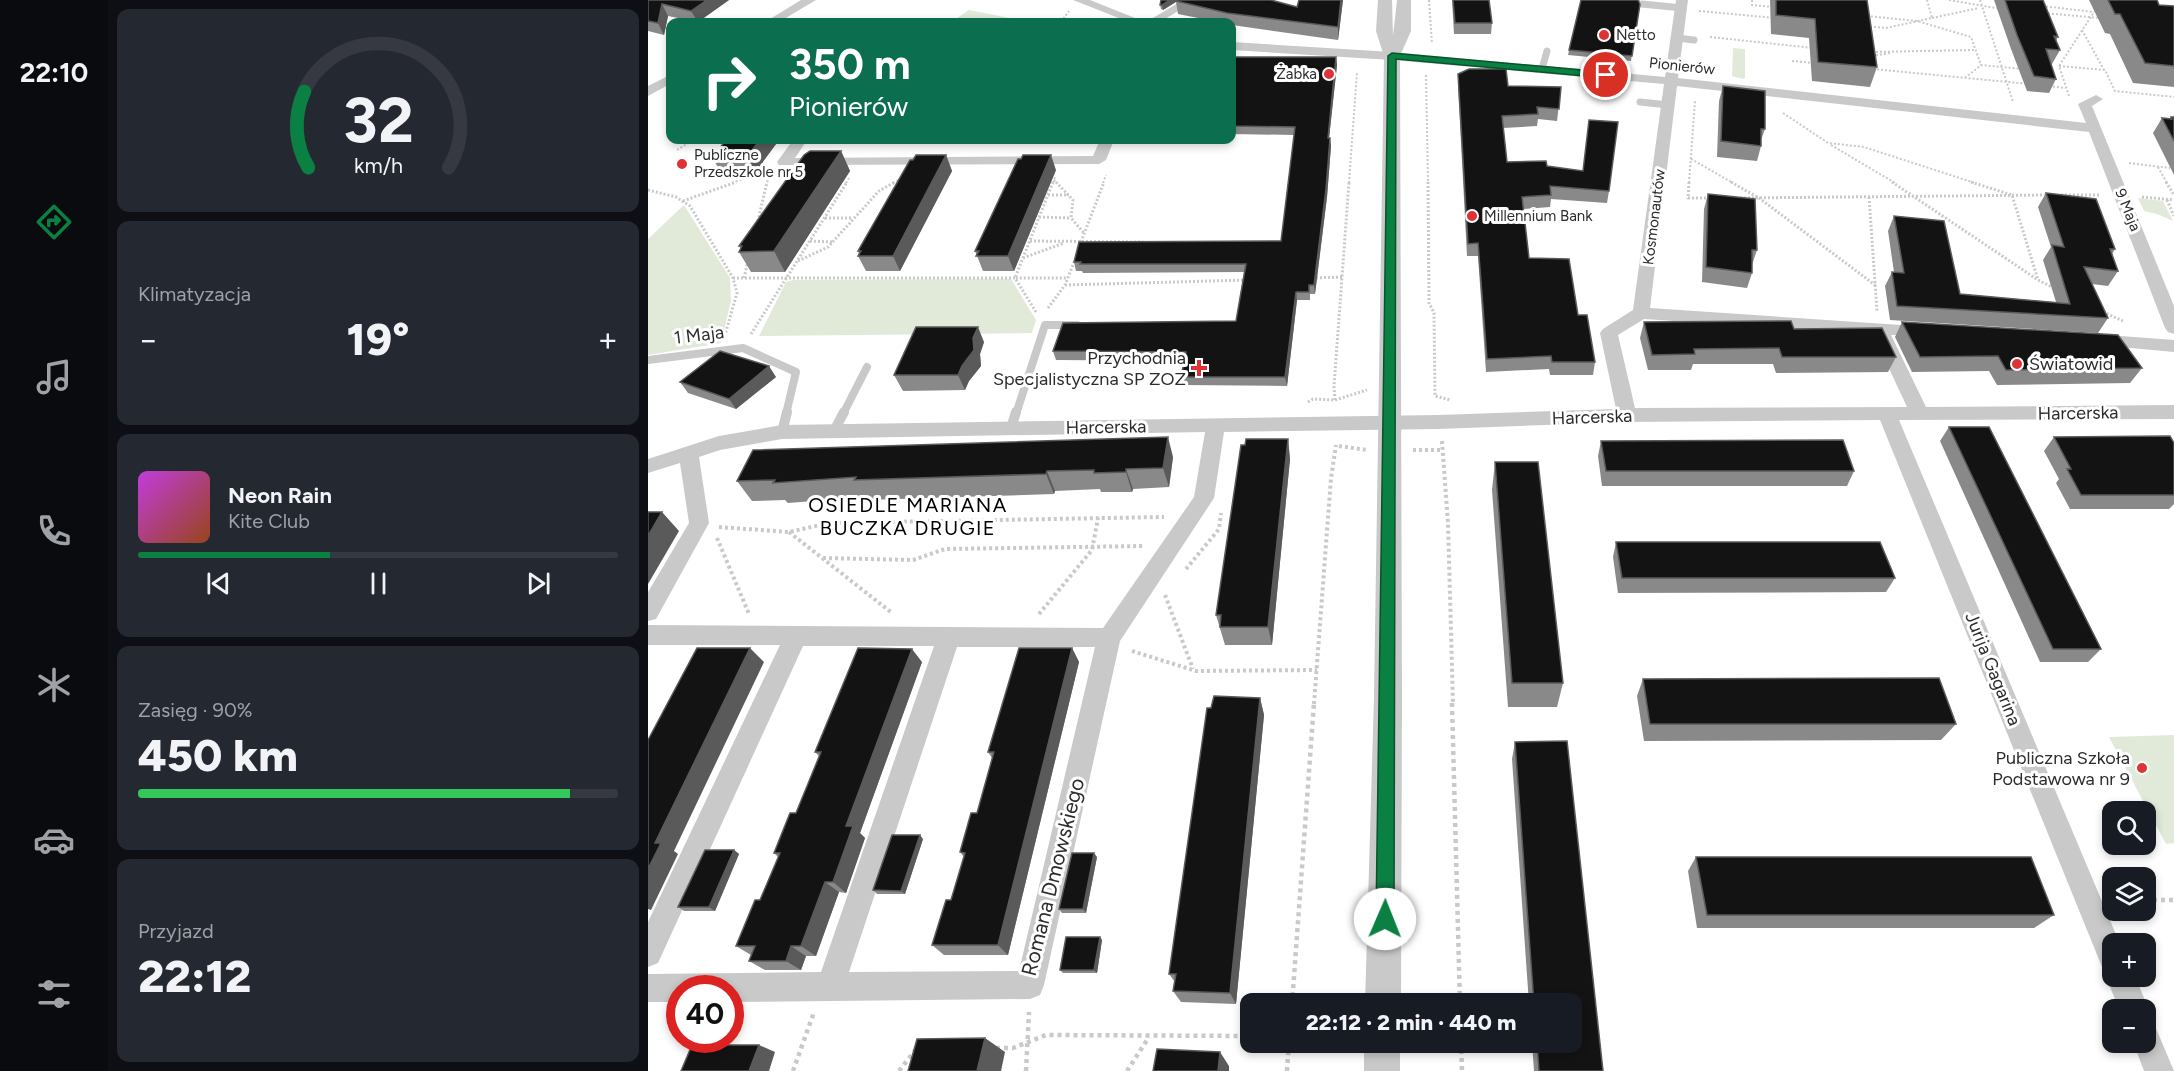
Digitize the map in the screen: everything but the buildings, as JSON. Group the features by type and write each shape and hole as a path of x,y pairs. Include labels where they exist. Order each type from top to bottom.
{"street":[{"path":"778,18 810,0"},
{"path":"1383,993 1388,697 1392,56 1384,32 1385,0"},
{"path":"1392,56 1403,31 1404,0"},
{"path":"1075,4 1124,18"},
{"name":"Kosmonautów","path":"1641,313 1669,93 1677,39 1686,6"},
{"path":"1330,53 1363,47 1384,32"},
{"name":"Pionierów","path":"1236,46 1392,56 1542,69 1669,93 2093,128"},
{"path":"648,92 666,81"},
{"name":"9 Maja","path":"2096,99 2085,104 2093,128 2168,296 2174,328"},
{"path":"797,144 784,162 1099,160 1105,144"},
{"path":"1627,415 1609,333 1641,313 1946,332"},
{"path":"1879,329 1920,414"},
{"path":"2082,339 2174,346"},
{"name":"Harcerska","path":"648,466 719,443 782,432 1389,422 1627,415 2174,412"},
{"name":"Jurija Gagarina","path":"1887,415 2102,933"},
{"name":"Romana Dmowskiego","path":"648,987 1030,985 1108,641 1204,498 1216,425"},
{"path":"648,612 705,526 688,452"},
{"path":"648,635 1020,637 1108,641"},
{"path":"648,952 796,636"},
{"path":"826,987 949,637"},
{"path":"1382,1053 1382,1071"},
{"path":"2152,1053 2159,1071"}],"lane":[{"path":"1160,18 1190,0"},
{"path":"1642,4 1686,6"},
{"path":"1677,39 1694,40"},
{"path":"1542,69 1547,51"},
{"path":"1640,102 1669,93"},
{"path":"1011,428 1042,321 1090,325"},
{"name":"1 Maja","path":"648,360 743,348 796,372 782,432"},
{"path":"834,431 867,367"}],"path":[{"path":"1429,0 1431,32"},
{"path":"1752,0 1752,5 1776,7"},
{"path":"1927,0 1932,18"},
{"path":"1949,0 2009,10"},
{"path":"1980,0 2013,102"},
{"path":"1064,18 1075,4"},
{"path":"1686,6 1785,19"},
{"path":"2036,6 2095,10 2105,15"},
{"path":"1864,26 1886,28 1983,7"},
{"path":"2059,66 2095,10"},
{"path":"2044,13 2110,19"},
{"path":"1858,15 1917,21 1971,37 1981,65"},
{"path":"2082,30 2115,91 2174,97"},
{"path":"1704,37 1823,49"},
{"path":"1868,56 1953,49 1976,50"},
{"path":"1868,51 1890,53"},
{"path":"1792,61 1814,63"},
{"path":"1964,78 1981,65 2027,70"},
{"path":"2059,66 2105,70"},
{"path":"2059,66 2069,97"},
{"path":"2082,68 2084,72"},
{"path":"1871,69 2032,85"},
{"path":"1358,72 1334,386 1335,400 1368,390"},
{"path":"1425,72 1428,84 1429,303 1434,313 1435,396"},
{"path":"2043,86 2066,88"},
{"path":"1669,93 1689,96 1695,100 1688,198 1723,198"},
{"path":"1775,108 1916,196 2038,280 2058,290"},
{"path":"1828,143 1864,147 2012,195"},
{"path":"677,150 687,144"},
{"path":"1691,159 1759,198 1875,285"},
{"path":"797,261 823,251 834,242 879,191 921,165 923,161"},
{"path":"743,348 860,162"},
{"path":"2120,162 2170,168"},
{"path":"2158,166 2174,195"},
{"path":"683,201 770,170 754,234"},
{"path":"1015,278 1057,172"},
{"path":"1015,278 1042,321 1065,285 1106,174"},
{"path":"1054,180 1073,200 1071,218 1084,233"},
{"path":"648,190 676,197 690,206 733,278 737,293 721,350"},
{"path":"1048,195 1070,195"},
{"path":"2012,195 2038,280"},
{"path":"1735,198 2012,195 2122,196 2174,200"},
{"path":"1869,197 1879,329"},
{"path":"2166,199 2174,216"},
{"path":"1039,217 1071,218"},
{"path":"824,218 853,218"},
{"path":"810,241 834,242"},
{"path":"1030,241 1153,242"},
{"path":"1023,258 1068,241"},
{"path":"744,278 749,256"},
{"path":"1310,278 1342,277"},
{"path":"733,278 1068,278"},
{"path":"1065,285 1256,280"},
{"path":"2098,309 2129,324"},
{"path":"1440,442 1448,524 1460,993"},
{"path":"1293,993 1331,478 1336,445"},
{"path":"758,636 705,526 789,532 829,523 1191,516"},
{"path":"1020,637 1092,550 1098,518"},
{"path":"789,532 923,637"},
{"path":"823,558 914,560 945,549 1171,546"},
{"path":"1165,594 1193,670"},
{"path":"1108,641 1193,670 1317,670"},
{"path":"2156,900 2174,900"},
{"path":"1026,1071 1030,985"},
{"path":"793,1071 826,987"},
{"path":"991,1048 1012,1048 1046,1035 1240,1036"},
{"path":"1127,1071 1149,1037"},
{"path":"898,1071 915,1048 926,1048"},
{"path":"1287,1071 1288,1053"},
{"path":"1461,1053 1462,1071"}],"green space":[{"path":"969,10 1010,18 957,18"},
{"path":"1733,48 1745,49 1745,78 1743,79 1732,76"},
{"path":"2138,198 2163,201 2173,221 2144,211"},
{"path":"684,205 730,278 731,301 721,343 648,355 648,239"},
{"path":"1011,279 1036,320 1032,333 759,336 786,282 793,280"},
{"path":"2174,735 2174,843 2166,844 2156,825 2156,801 2143,801 2109,737"}],"place":[{"name":"Netto","path":"1604,35"},
{"name":"Żabka","path":"1329,74"},
{"name":"Publiczne Przedszkole nr 5","path":"682,164"},
{"name":"Millennium Bank","path":"1472,216"},
{"name":"Światowid","path":"2017,364"},
{"name":"Przychodnia Specjalistyczna SP ZOZ","path":"1199,368"},
{"name":"Publiczna Szkoła Podstawowa nr 9","path":"2142,768"}],"district":[{"name":"OSIEDLE MARIANA BUCZKA DRUGIE","path":"908,516"}],"route":[{"path":"1385,919 1392,56 1606,75"}]}
